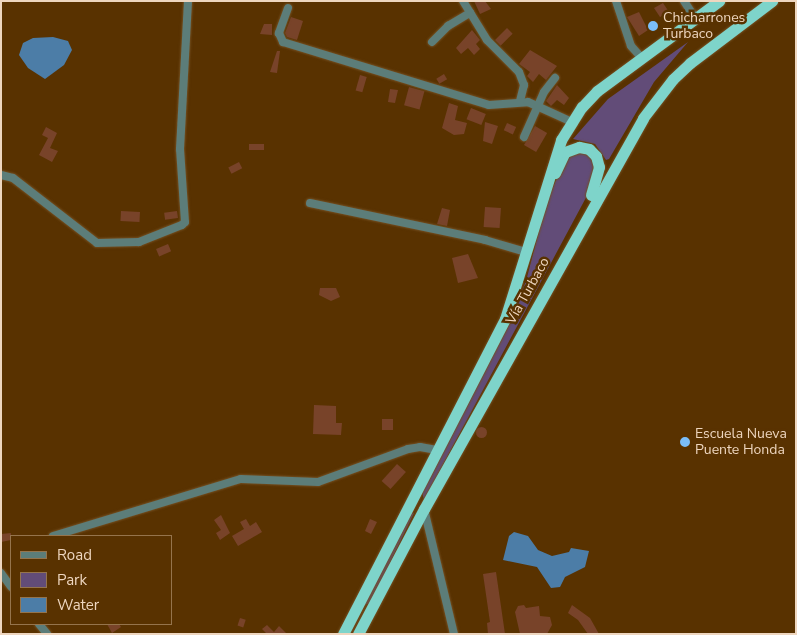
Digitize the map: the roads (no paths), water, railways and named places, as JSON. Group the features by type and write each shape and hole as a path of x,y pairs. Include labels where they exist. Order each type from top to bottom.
{"highway":[{"name":"Vía Turbaco","path":"343,634 505,319 545,182 561,140 572,122 597,91 720,1"},
{"name":"Vía Turbaco","path":"358,634 424,509 618,159 658,97 690,63 772,1"},
{"path":"545,182 554,176 566,152 574,148 589,149 598,160 593,191 556,260 554,274"}],"street":[{"path":"1,174 13,178 97,243 139,242 182,225 185,222 180,150 188,1"},
{"path":"463,1 487,40 519,72 524,85 520,101"},
{"path":"616,1 631,46 641,57"},
{"path":"684,1 695,18"},
{"path":"288,8 279,33 283,42 489,106 520,101 572,122"},
{"path":"432,42 448,26 470,13"},
{"path":"524,137 537,108 555,78"},
{"path":"310,203 492,241 526,252"},
{"path":"56,535 241,479 318,482 399,452 420,447 438,450"},
{"path":"424,509 454,634"},
{"path":"1,574 10,586"}],"water":[{"path":"53,37 68,41 72,50 64,65 45,79 28,68 19,55 23,43 33,38"},
{"path":"514,532 528,536 538,550 552,556 569,552 571,548 589,551 585,567 565,577 560,587 551,588 537,567 503,560 509,536"}],"place":[{"name":"Chicharrones Turbaco","path":"653,26"},
{"name":"Escuela Nueva Puente Honda","path":"685,442"}]}
